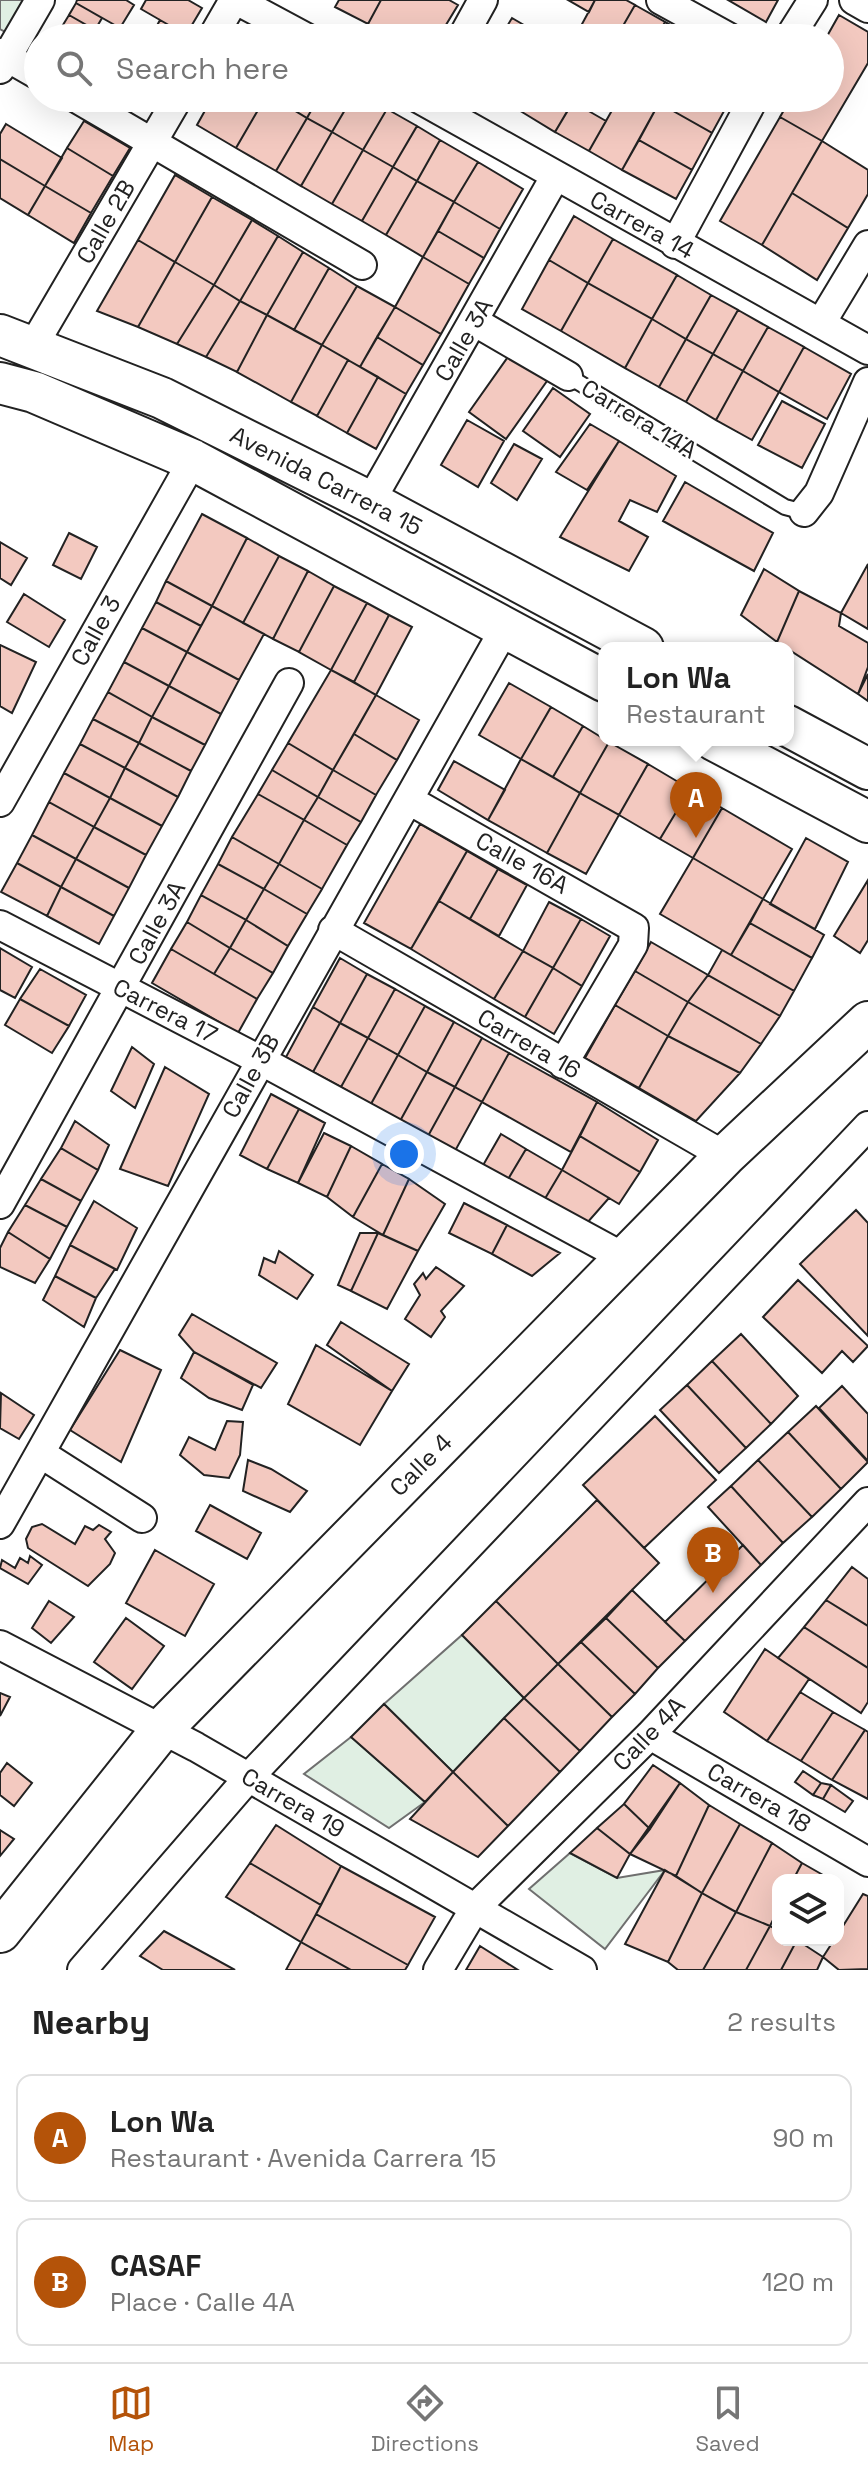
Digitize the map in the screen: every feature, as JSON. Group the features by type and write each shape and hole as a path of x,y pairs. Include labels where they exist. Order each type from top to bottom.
{"main road":[{"name":"Avenida Carrera 15","path":"16,340 162,398 370,502 632,642"},
{"name":"Avenida Carrera 15","path":"0,383 34,392 193,460 598,678"},
{"path":"794,729 868,769"},
{"path":"725,746 868,822"},
{"name":"Calle 4","path":"0,1932 162,1729 725,1156 868,1022"}],"street":[{"path":"25,24 40,0"},
{"path":"220,24 235,0 280,24"},
{"path":"470,24 483,0"},
{"path":"661,0 705,24"},
{"path":"798,24 813,0"},
{"path":"854,0 868,8"},
{"path":"24,25 2,60 24,69"},
{"path":"100,112 362,265"},
{"name":"Calle 2B","path":"16,340 152,143 170,112"},
{"name":"Carrera 14","path":"445,112 555,177 868,350"},
{"path":"675,244 746,112"},
{"name":"Calle 3A","path":"370,502 555,177"},
{"path":"821,323 868,245"},
{"name":"Carrera 14A","path":"475,322 568,376"},
{"path":"804,512 819,493 868,382"},
{"name":"Calle 3","path":"4,786 193,460"},
{"name":"Calle 3B","path":"0,1524 505,628"},
{"name":"Calle 3A","path":"0,1204 289,683"},
{"name":"Calle 16A","path":"409,800 634,928 633,945 563,1064"},
{"name":"Carrera 17","path":"0,925 260,1060 625,1258"},
{"name":"Carrera 16","path":"333,930 725,1156"},
{"path":"82,1970 249,1777 868,1126"},
{"path":"40,1453 142,1518"},
{"name":"Calle 4A","path":"438,1970 475,1908 650,1735 868,1502"},
{"name":"Carrera 19","path":"0,1645 249,1777 582,1970"},
{"name":"Carrera 18","path":"650,1735 868,1862"}],"lane":[{"name":"Carrera 14A","path":"568,376 785,507 804,512"}],"green space":[{"path":"0,0 26,0 9,34 0,29"},
{"path":"462,1635 524,1698 453,1772 384,1704"},
{"path":"351,1737 425,1802 389,1828 304,1774"},
{"path":"570,1853 617,1878 665,1870 605,1949 529,1889"}],"building":[{"path":"77,0 126,0 134,5 122,24 113,24 76,3"},
{"path":"146,0 188,0 202,8 193,24 167,24 141,9"},
{"path":"339,0 381,0 368,24 335,7"},
{"path":"381,0 449,0 458,5 446,24 368,24"},
{"path":"568,0 595,0 589,12"},
{"path":"595,0 626,0 635,5 624,24 582,24"},
{"path":"728,0 778,0 766,22"},
{"path":"76,3 102,18 98,24 85,24 69,15"},
{"path":"635,5 665,22 664,24 624,24"},
{"path":"69,15 85,24 64,24"},
{"path":"839,15 868,32 868,63 844,104 844,24 834,24"},
{"path":"512,18 522,24 508,24"},
{"path":"204,112 257,112 236,148 197,125"},
{"path":"257,112 297,112 307,118 276,171 236,148"},
{"path":"310,112 344,112 332,132 307,118"},
{"path":"344,112 385,112 363,150 332,132"},
{"path":"385,112 392,112 417,126 393,167 363,150"},
{"path":"522,112 567,112 555,132"},
{"path":"567,112 590,112 606,121 589,151 555,132"},
{"path":"611,112 654,112 622,170 589,151"},
{"path":"654,112 675,112 712,133 692,170 639,140"},
{"path":"675,112 723,112 712,133"},
{"path":"783,112 839,112 822,141 780,117"},
{"path":"780,117 822,141 762,245 720,221"},
{"path":"307,118 332,132 301,186 276,171"},
{"path":"84,121 130,148 113,176 67,148"},
{"path":"6,124 62,158 45,186 0,159 0,134"},
{"path":"417,126 440,140 417,181 393,167"},
{"path":"332,132 363,150 332,204 301,186"},
{"path":"440,140 478,162 454,202 417,181"},
{"path":"639,140 692,170 676,199 622,170"},
{"path":"822,141 868,170 868,194 848,228 792,193"},
{"path":"67,148 113,176 91,213 45,186"},
{"path":"363,150 393,167 362,221 332,204"},
{"path":"0,159 45,186 28,215 0,198"},
{"path":"478,162 523,189 500,229 454,202"},
{"path":"393,167 417,181 386,235 362,221"},
{"path":"175,175 212,197 175,262 138,240"},
{"path":"417,181 454,202 423,257 386,235"},
{"path":"45,186 91,213 74,243 28,215"},
{"path":"792,193 848,228 817,280 762,245"},
{"path":"212,197 252,220 214,285 175,262"},
{"path":"454,202 500,229 484,258 438,231"},
{"path":"574,216 613,239 588,283 549,260"},
{"path":"252,220 278,236 240,301 214,285"},
{"path":"438,231 484,258 469,284 423,257"},
{"path":"278,236 303,252 267,315 240,301"},
{"path":"613,239 677,275 652,319 588,283"},
{"path":"138,240 175,262 138,327 97,311"},
{"path":"303,252 329,268 294,330 267,315"},
{"path":"423,257 469,284 441,334 395,307"},
{"path":"549,260 588,283 561,331 522,309"},
{"path":"175,262 214,285 177,344 138,327"},
{"path":"329,268 357,286 322,345 294,330"},
{"path":"677,275 711,295 686,339 652,319"},
{"path":"588,283 652,319 625,368 561,331"},
{"path":"214,285 240,301 206,357 177,344"},
{"path":"357,286 395,307 360,367 322,345"},
{"path":"711,295 738,310 713,354 686,339"},
{"path":"240,301 267,315 237,372 206,357"},
{"path":"395,307 441,334 423,365 377,337"},
{"path":"738,310 768,327 743,371 713,354"},
{"path":"267,315 322,345 291,402 237,372"},
{"path":"652,319 686,339 659,387 625,368"},
{"path":"768,327 804,347 779,392 743,371"},
{"path":"377,337 423,365 406,394 360,367"},
{"path":"686,339 713,354 686,402 659,387"},
{"path":"322,345 348,360 317,416 291,402"},
{"path":"804,347 851,374 827,419 779,392"},
{"path":"510,354 547,381 506,439 469,412"},
{"path":"713,354 743,371 716,420 686,402"},
{"path":"348,360 378,377 347,433 317,416"},
{"path":"743,371 779,392 752,440 716,420"},
{"path":"378,377 406,394 376,449 347,433"},
{"path":"553,388 590,414 560,457 523,431"},
{"path":"782,401 825,424 802,468 758,445"},
{"path":"467,420 504,441 478,487 441,465"},
{"path":"590,424 619,441 587,490 556,472"},
{"path":"619,441 676,476 657,512 630,500 619,521 648,537 629,571 560,537"},
{"path":"514,444 542,459 517,500 491,483"},
{"path":"685,482 773,533 754,571 663,521"},
{"path":"202,514 247,538 212,606 166,581"},
{"path":"69,533 97,547 81,579 53,565"},
{"path":"247,538 279,556 243,623 212,606"},
{"path":"0,542 27,558 11,585 0,578"},
{"path":"279,556 308,571 273,639 243,623"},
{"path":"868,564 868,629 841,613"},
{"path":"764,569 799,591 777,642 741,615"},
{"path":"308,571 334,586 299,652 273,639"},
{"path":"166,581 212,606 201,626 156,602"},
{"path":"334,586 367,603 331,670 299,652"},
{"path":"799,591 841,613 839,626 868,643 868,667 858,694 794,653 794,642 777,642"},
{"path":"24,594 65,620 49,647 7,622"},
{"path":"156,602 201,626 187,652 142,628"},
{"path":"367,603 389,615 354,682 331,670"},
{"path":"212,606 264,634 239,680 187,652"},
{"path":"389,615 412,627 376,695 354,682"},
{"path":"142,628 187,652 169,686 124,662"},
{"path":"0,645 36,662 12,713 0,706"},
{"path":"187,652 239,680 221,714 169,686"},
{"path":"124,662 169,686 152,717 108,692"},
{"path":"331,670 376,695 333,770 288,743"},
{"path":"868,674 868,701 858,694"},
{"path":"509,683 551,707 521,759 479,735"},
{"path":"169,686 221,714 205,745 152,717"},
{"path":"108,692 152,717 139,743 93,719"},
{"path":"376,695 419,720 397,760 354,734"},
{"path":"551,707 583,726 553,777 521,759"},
{"path":"152,717 205,745 191,771 139,743"},
{"path":"93,719 139,743 125,768 80,744"},
{"path":"583,726 598,735 598,746 607,746 580,793 553,777"},
{"path":"354,734 397,760 376,795 333,770"},
{"path":"139,743 191,771 178,797 125,768"},
{"path":"288,743 333,770 318,797 272,770"},
{"path":"80,744 125,768 110,798 64,773"},
{"path":"607,746 616,746 648,764 619,815 580,793"},
{"path":"521,759 580,793 547,853 488,820"},
{"path":"454,761 505,790 488,820 438,790"},
{"path":"648,764 690,789 660,839 619,815"},
{"path":"125,768 178,797 162,826 110,798"},
{"path":"272,770 318,797 304,820 258,794"},
{"path":"333,770 376,795 361,822 318,797"},
{"path":"64,773 110,798 94,827 49,802"},
{"path":"690,789 722,808 693,858 660,839"},
{"path":"580,793 619,815 586,874 547,853"},
{"path":"258,794 304,820 279,864 232,837"},
{"path":"318,797 361,822 347,845 304,820"},
{"path":"110,798 162,826 146,855 94,827"},
{"path":"49,802 94,827 76,859 32,835"},
{"path":"722,808 792,849 763,899 693,858"},
{"path":"304,820 347,845 322,889 279,864"},
{"path":"420,824 467,851 411,949 364,923"},
{"path":"94,827 146,855 129,888 76,859"},
{"path":"32,835 76,859 61,887 17,863"},
{"path":"232,837 279,864 264,889 218,864"},
{"path":"806,838 848,862 815,929 770,904"},
{"path":"467,851 498,869 470,919 439,901"},
{"path":"693,858 763,899 731,955 660,914"},
{"path":"76,859 129,888 114,916 61,887"},
{"path":"17,863 61,887 47,916 1,892"},
{"path":"218,864 264,889 246,920 201,895"},
{"path":"279,864 322,889 307,914 264,889"},
{"path":"498,869 527,885 499,936 470,919"},
{"path":"868,880 868,940 860,953 834,936"},
{"path":"61,887 114,916 99,944 47,916"},
{"path":"264,889 307,914 288,946 246,920"},
{"path":"201,895 246,920 230,948 187,922"},
{"path":"763,899 824,935 812,958 750,923"},
{"path":"439,901 523,951 494,999 411,949"},
{"path":"549,902 581,919 553,968 523,951"},
{"path":"581,919 610,936 582,986 553,968"},
{"path":"246,920 288,946 273,973 230,948"},
{"path":"187,922 230,948 214,974 171,949"},
{"path":"750,923 812,958 794,991 731,955"},
{"path":"651,942 708,975 688,1002 635,971"},
{"path":"0,948 32,967 15,998 0,990"},
{"path":"230,948 273,973 257,999 214,974"},
{"path":"171,949 257,999 238,1033 152,983"},
{"path":"722,950 794,991 780,1016 708,975"},
{"path":"523,951 553,968 525,1017 494,999"},
{"path":"340,958 367,974 340,1023 313,1007"},
{"path":"553,968 582,986 554,1034 525,1017"},
{"path":"40,969 86,995 69,1026 20,999"},
{"path":"635,971 688,1002 668,1036 615,1005"},
{"path":"367,974 395,989 368,1038 340,1023"},
{"path":"708,975 780,1016 761,1044 688,1002"},
{"path":"395,989 425,1006 398,1055 368,1038"},
{"path":"20,999 69,1026 52,1053 5,1025"},
{"path":"688,1002 761,1044 740,1073 668,1036"},
{"path":"615,1005 668,1036 639,1088 585,1058"},
{"path":"425,1006 454,1022 427,1072 398,1055"},
{"path":"313,1007 340,1023 313,1072 286,1057"},
{"path":"454,1022 482,1038 455,1087 427,1072"},
{"path":"340,1023 368,1038 341,1087 313,1072"},
{"path":"668,1036 740,1073 696,1121 639,1088"},
{"path":"368,1038 398,1055 371,1104 341,1087"},
{"path":"482,1038 509,1053 482,1102 455,1087"},
{"path":"132,1047 154,1064 135,1108 111,1091"},
{"path":"509,1053 597,1102 571,1152 482,1102"},
{"path":"398,1055 427,1072 400,1121 371,1104"},
{"path":"165,1067 209,1094 168,1186 120,1169"},
{"path":"427,1072 455,1087 428,1136 400,1121"},
{"path":"455,1087 482,1102 455,1151 428,1136"},
{"path":"271,1094 299,1109 267,1169 240,1155"},
{"path":"597,1102 658,1140 640,1172 580,1136"},
{"path":"299,1109 325,1123 298,1183 267,1169"},
{"path":"75,1121 109,1145 98,1170 61,1148"},
{"path":"324,1133 351,1146 327,1197 298,1183"},
{"path":"501,1134 526,1149 507,1181 482,1167"},
{"path":"580,1136 640,1172 619,1204 562,1170"},
{"path":"351,1146 382,1164 353,1217 327,1197"},
{"path":"61,1148 98,1170 81,1201 41,1179"},
{"path":"526,1149 562,1170 543,1202 507,1181"},
{"path":"382,1164 409,1179 383,1235 353,1217"},
{"path":"562,1170 609,1198 587,1223 543,1202"},
{"path":"41,1179 81,1201 67,1227 25,1205"},
{"path":"409,1179 445,1204 418,1251 383,1235"},
{"path":"94,1201 137,1228 117,1270 70,1245"},
{"path":"464,1203 507,1225 492,1254 449,1233"},
{"path":"25,1205 67,1227 50,1259 8,1232"},
{"path":"856,1210 868,1223 868,1336 800,1264"},
{"path":"507,1225 560,1253 532,1276 492,1254"},
{"path":"8,1232 50,1259 35,1283 0,1267 0,1248"},
{"path":"360,1233 378,1233 351,1291 338,1285"},
{"path":"378,1233 418,1251 387,1309 351,1291"},
{"path":"70,1245 115,1269 96,1298 55,1276"},
{"path":"279,1251 313,1275 297,1299 259,1275 264,1258 275,1263"},
{"path":"436,1267 464,1286 441,1311 445,1317 431,1337 405,1319 420,1295 414,1284 423,1273 426,1279"},
{"path":"55,1276 96,1298 84,1327 43,1300"},
{"path":"798,1280 868,1346 853,1362 842,1351 822,1373 763,1317"},
{"path":"192,1314 277,1363 261,1388 194,1352 179,1335"},
{"path":"341,1322 409,1364 392,1391 327,1345"},
{"path":"741,1334 798,1396 771,1424 712,1361"},
{"path":"316,1345 392,1391 360,1445 288,1404"},
{"path":"120,1350 161,1370 121,1462 70,1430"},
{"path":"194,1352 253,1385 242,1410 209,1398 181,1378"},
{"path":"712,1361 771,1424 746,1448 687,1385"},
{"path":"687,1385 746,1448 719,1473 660,1410"},
{"path":"842,1386 868,1414 868,1461 819,1408"},
{"path":"1,1393 34,1415 19,1439 0,1428"},
{"path":"816,1406 868,1462 841,1489 788,1432"},
{"path":"655,1416 716,1480 644,1548 583,1485"},
{"path":"227,1421 243,1422 240,1455 229,1478 204,1475 180,1455 189,1437 215,1450"},
{"path":"788,1432 841,1489 812,1517 758,1460"},
{"path":"248,1460 271,1469 307,1491 290,1512 243,1491"},
{"path":"758,1460 812,1517 783,1543 731,1486"},
{"path":"731,1486 783,1543 761,1565 708,1507"},
{"path":"597,1500 659,1563 558,1664 496,1601"},
{"path":"210,1505 261,1533 247,1559 196,1531"},
{"path":"42,1524 75,1544 85,1526 93,1530 99,1525 111,1532 105,1539 115,1553 110,1564 88,1586 28,1548 26,1539 32,1527"},
{"path":"743,1545 761,1565 685,1641 665,1622"},
{"path":"155,1550 214,1584 185,1636 126,1603"},
{"path":"30,1556 42,1565 28,1584 0,1568 2,1560 15,1568 20,1558 28,1563"},
{"path":"852,1567 868,1579 868,1626 826,1600"},
{"path":"632,1590 685,1641 658,1668 606,1618"},
{"path":"826,1600 868,1626 868,1668 804,1627"},
{"path":"49,1601 74,1617 51,1643 32,1628"},
{"path":"496,1601 558,1664 524,1698 462,1635"},
{"path":"126,1618 164,1646 132,1689 94,1662"},
{"path":"606,1618 658,1668 635,1694 581,1642"},
{"path":"804,1627 868,1668 868,1702 861,1713 778,1658"},
{"path":"581,1642 635,1694 612,1717 558,1664"},
{"path":"765,1649 809,1679 767,1741 724,1712"},
{"path":"558,1664 612,1717 580,1751 524,1698"},
{"path":"800,1692 833,1712 801,1761 767,1741"},
{"path":"0,1693 10,1697 0,1716"},
{"path":"524,1698 580,1751 560,1772 504,1718"},
{"path":"384,1704 453,1772 425,1802 351,1737"},
{"path":"833,1712 865,1730 832,1780 801,1761"},
{"path":"504,1718 560,1772 508,1826 453,1772"},
{"path":"865,1730 868,1732 868,1799 832,1780"},
{"path":"7,1763 32,1783 14,1806 0,1795 0,1773"},
{"path":"653,1765 680,1783 650,1829 624,1804"},
{"path":"803,1771 821,1783 813,1795 795,1782"},
{"path":"453,1772 508,1826 478,1857 410,1819"},
{"path":"680,1783 709,1805 676,1876 630,1854"},
{"path":"821,1783 831,1785 823,1799 813,1795"},
{"path":"831,1785 853,1801 845,1812 823,1799"},
{"path":"624,1804 650,1829 630,1854 597,1828"},
{"path":"709,1805 740,1824 702,1893 676,1876"},
{"path":"740,1824 772,1843 736,1912 702,1893"},
{"path":"276,1825 341,1866 321,1905 250,1863"},
{"path":"597,1828 630,1854 617,1878 570,1853"},
{"path":"0,1830 14,1839 0,1856"},
{"path":"772,1843 802,1863 796,1874 772,1874 770,1926 736,1912"},
{"path":"250,1863 321,1905 301,1942 226,1897"},
{"path":"802,1863 821,1874 796,1874"},
{"path":"341,1866 435,1917 408,1965 316,1914"},
{"path":"665,1870 702,1893 668,1962 625,1944"},
{"path":"702,1893 736,1912 703,1970 678,1970 668,1962"},
{"path":"863,1894 868,1896 868,1969 839,1970 823,1957 830,1946 844,1946 844,1924"},
{"path":"736,1912 770,1926 746,1970 703,1970"},
{"path":"316,1914 408,1965 405,1970 351,1970 301,1942"},
{"path":"770,1926 772,1946 794,1946 781,1970 746,1970"},
{"path":"164,1931 235,1970 163,1970 140,1956"},
{"path":"301,1942 351,1970 286,1970"},
{"path":"480,1946 518,1970 466,1970"},
{"path":"794,1946 806,1946 823,1957 817,1970 781,1970"}],"place":[{"name":"Lon Wa","path":"696,838"},
{"name":"CASAF","path":"713,1593"}]}
